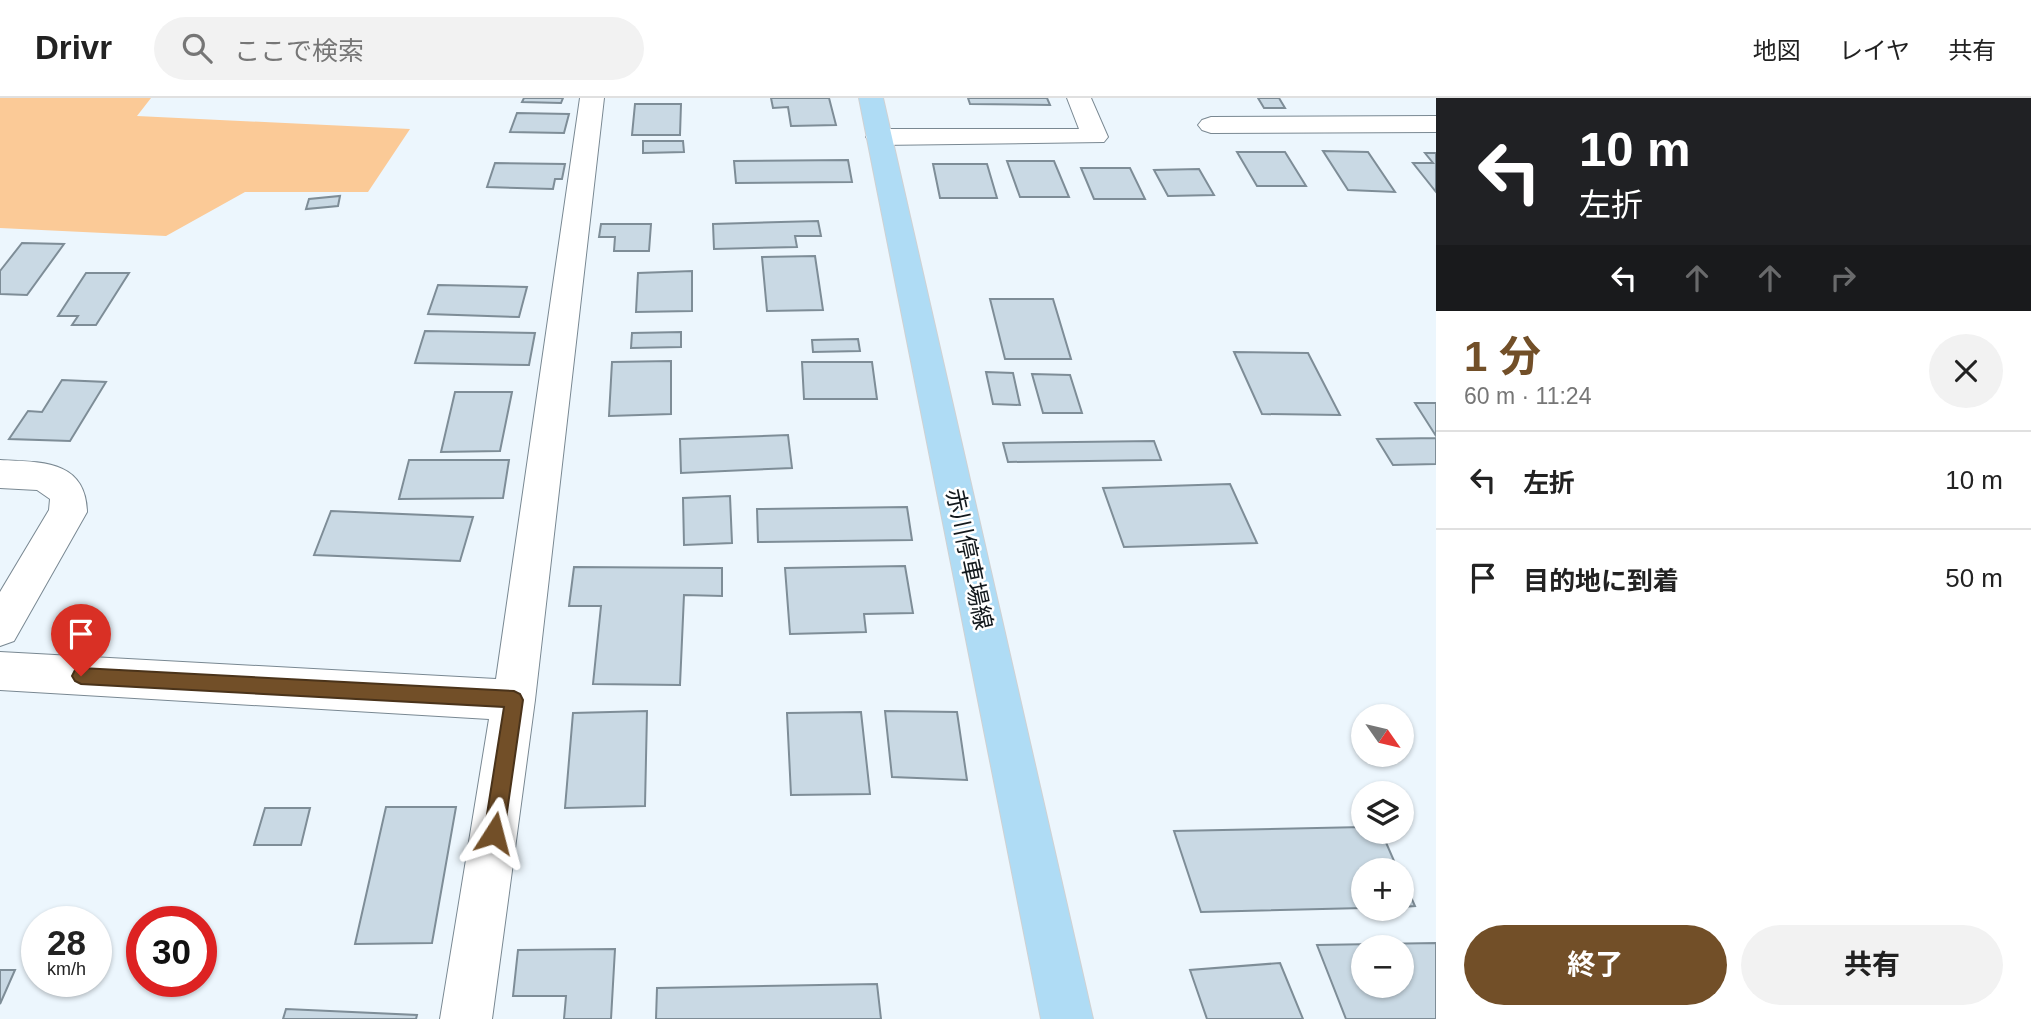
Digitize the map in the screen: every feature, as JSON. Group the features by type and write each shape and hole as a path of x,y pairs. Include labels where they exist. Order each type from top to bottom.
{"main road":[{"name":"赤川停車場線","path":"871,98 1067,1019"}],"street":[{"path":"466,1019 514,700 592,98"},
{"path":"880,137 1095,137 1079,98"},
{"path":"1430,98 1436,105"},
{"path":"1211,125 1436,124"},
{"path":"0,474 44,476 68,492 68,512 0,628"},
{"path":"0,671 514,700"}],"shaded area":[{"path":"0,98 151,98 137,116 410,129 368,192 245,192 166,236 0,228"}],"building":[{"path":"524,98 563,98 561,103 522,102"},
{"path":"771,98 829,98 836,125 791,126 788,107 773,108"},
{"path":"968,98 1047,98 1050,105 970,104"},
{"path":"1258,98 1279,98 1285,108 1264,108"},
{"path":"635,104 681,104 680,135 632,135"},
{"path":"517,113 569,114 564,133 510,132"},
{"path":"643,141 683,141 684,152 643,153"},
{"path":"1323,151 1368,152 1395,192 1348,190"},
{"path":"1237,152 1285,152 1306,186 1257,186"},
{"path":"1425,153 1436,153 1436,192 1413,163 1433,163"},
{"path":"848,160 852,182 736,183 734,161"},
{"path":"1007,161 1054,161 1069,197 1020,197"},
{"path":"495,163 565,164 562,179 555,179 553,189 487,187"},
{"path":"933,164 987,164 997,198 940,198"},
{"path":"1081,168 1130,168 1145,199 1094,199"},
{"path":"1199,169 1214,195 1168,196 1154,170"},
{"path":"340,196 338,206 306,209 309,199"},
{"path":"818,221 821,236 795,236 797,247 714,249 713,224"},
{"path":"601,224 651,224 649,251 614,251 615,237 599,237"},
{"path":"22,243 64,244 27,295 0,294 0,271"},
{"path":"815,256 823,310 767,311 762,257"},
{"path":"692,271 692,311 636,312 638,273"},
{"path":"86,273 129,273 96,325 72,325 78,316 58,316"},
{"path":"438,285 527,287 519,317 428,314"},
{"path":"990,299 1053,299 1071,359 1005,359"},
{"path":"425,331 535,333 529,365 415,363"},
{"path":"681,332 681,347 631,348 632,333"},
{"path":"858,339 860,351 813,352 812,340"},
{"path":"1234,352 1308,353 1340,415 1262,414"},
{"path":"671,361 671,414 609,416 612,362"},
{"path":"802,362 872,362 877,399 804,399"},
{"path":"986,372 1013,373 1020,405 993,404"},
{"path":"1032,374 1070,375 1082,413 1043,413"},
{"path":"62,380 106,382 70,441 9,439 28,411 42,412"},
{"path":"455,392 512,392 500,451 441,452"},
{"path":"1415,403 1436,403 1436,436"},
{"path":"788,435 792,468 681,473 680,439"},
{"path":"1436,438 1436,464 1393,465 1377,439"},
{"path":"1154,441 1161,460 1008,462 1003,443"},
{"path":"409,460 509,460 503,498 399,499"},
{"path":"1230,484 1257,543 1124,547 1103,488"},
{"path":"730,496 732,543 684,545 683,498"},
{"path":"907,507 912,540 758,542 757,509"},
{"path":"331,511 473,517 460,561 314,555"},
{"path":"905,566 913,613 864,614 866,632 790,634 785,568"},
{"path":"574,567 722,568 722,596 684,595 680,685 593,684 601,606 569,606"},
{"path":"647,711 645,806 565,808 573,713"},
{"path":"885,711 957,712 967,780 892,777"},
{"path":"861,712 870,794 791,795 787,713"},
{"path":"386,807 456,807 432,943 355,944"},
{"path":"265,808 310,808 301,845 254,845"},
{"path":"1351,827 1351,844 1387,844 1393,858 1351,858 1351,908 1201,912 1174,831"},
{"path":"1414,943 1436,943 1436,1019 1346,1019 1317,945 1351,944 1351,998 1414,998"},
{"path":"615,949 611,1019 564,1019 566,996 513,996 518,950"},
{"path":"1280,963 1303,1019 1207,1019 1190,970"},
{"path":"0,970 15,970 0,1004"},
{"path":"877,984 881,1019 656,1019 657,988"},
{"path":"286,1009 417,1015 416,1019 283,1019"}],"route":[{"path":"81,676 514,700 494,833"}]}
